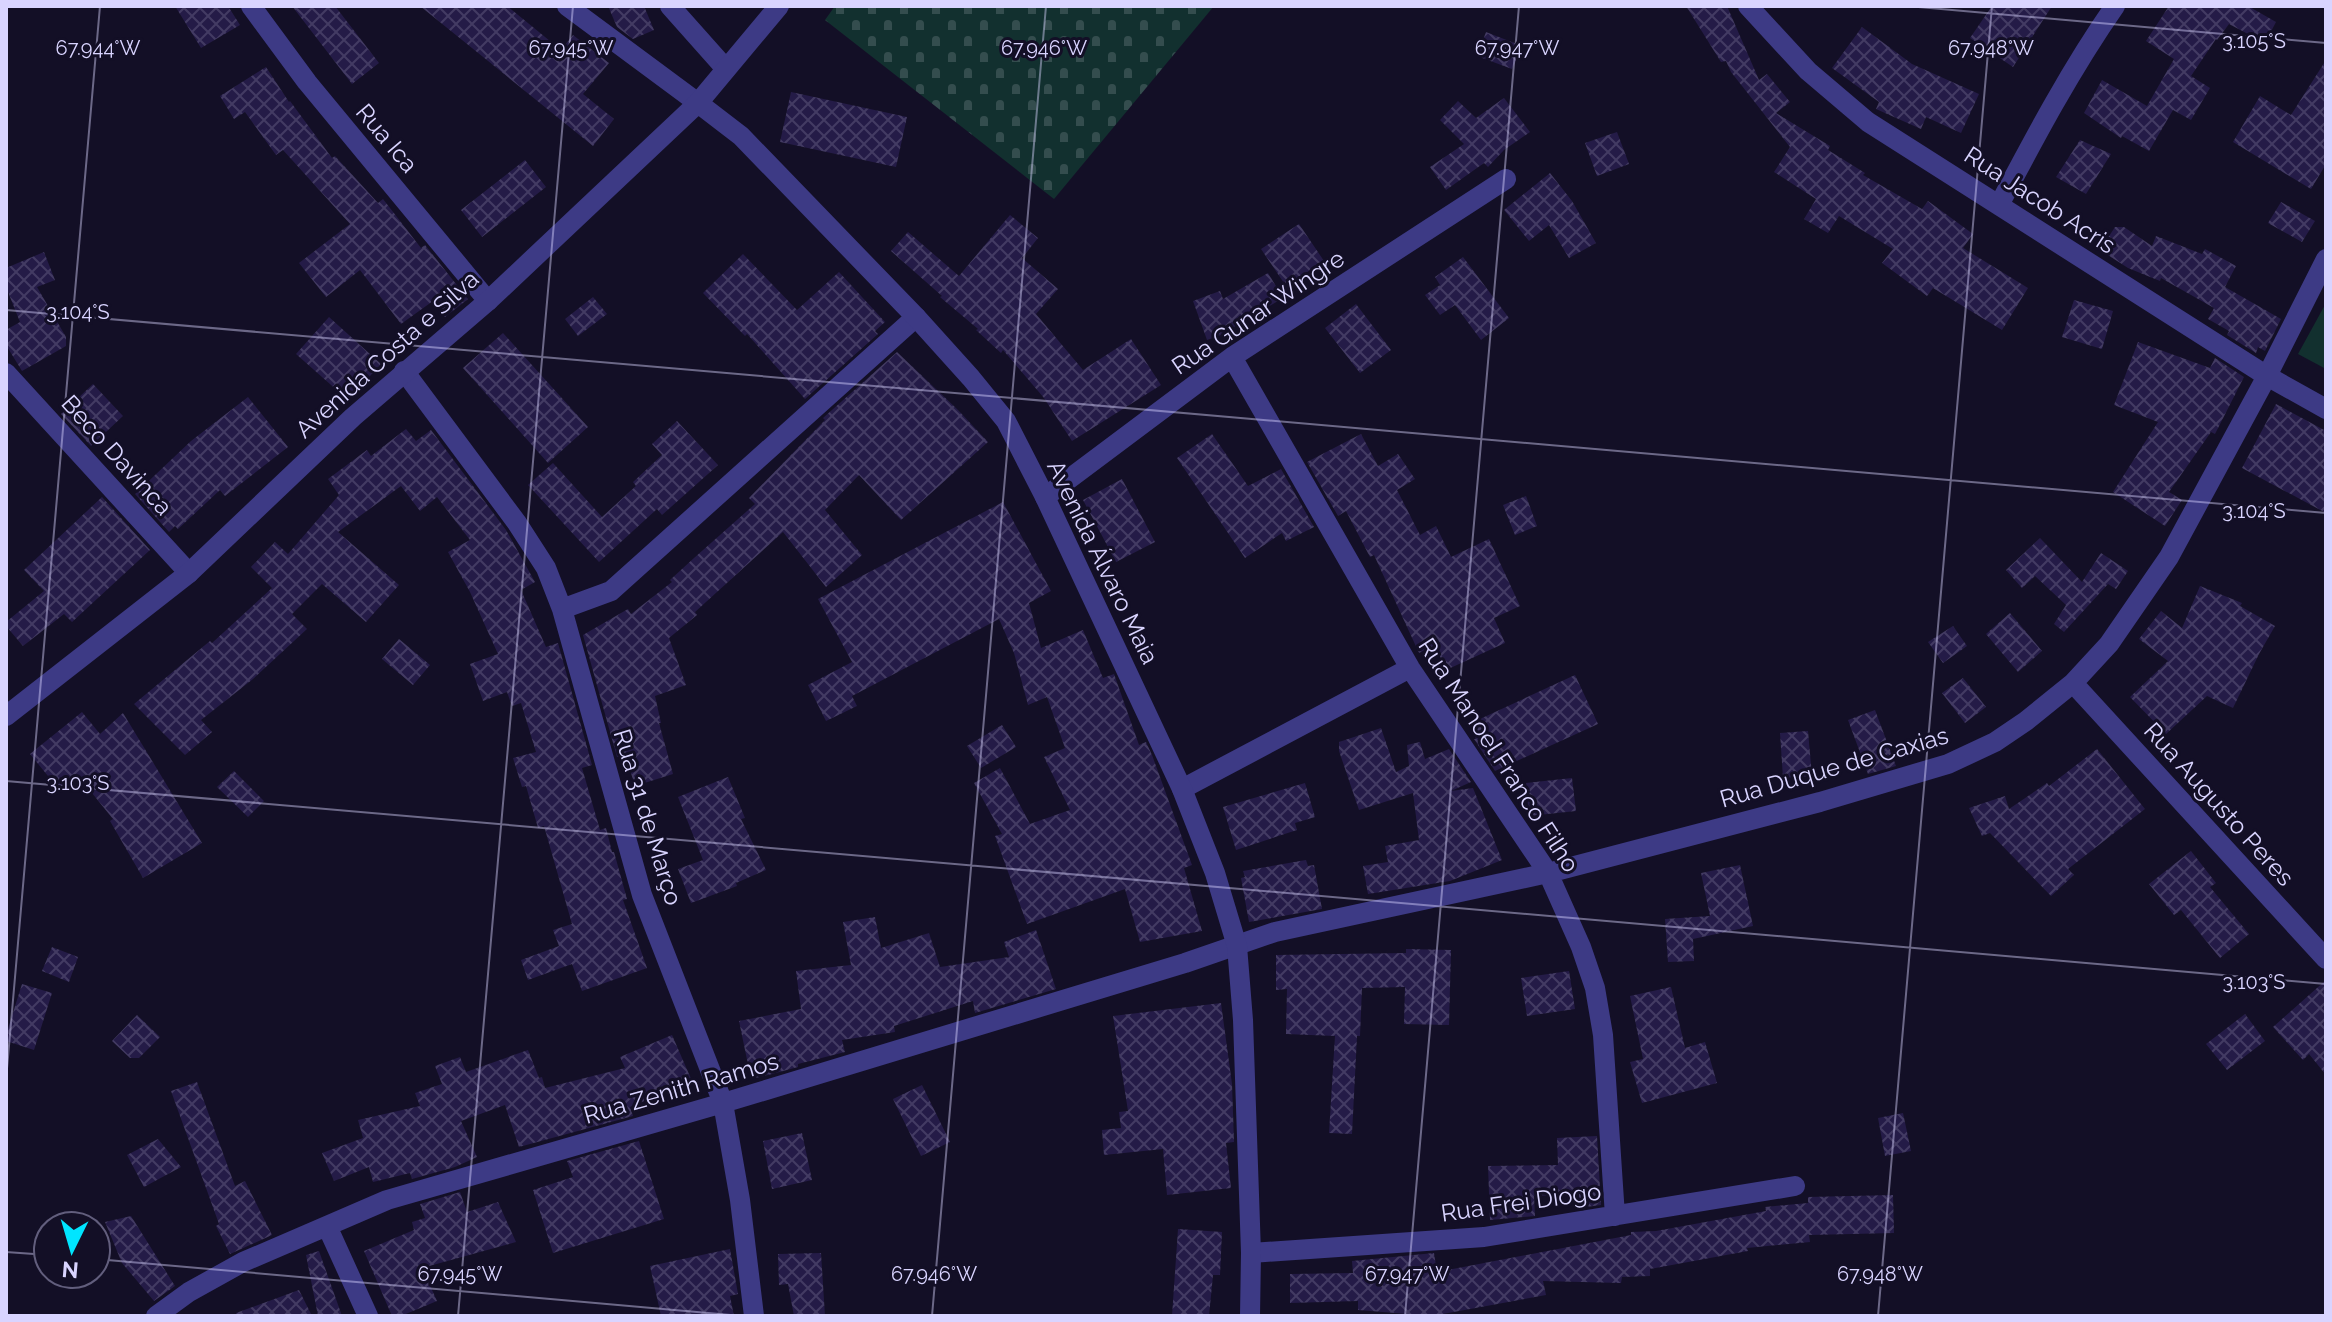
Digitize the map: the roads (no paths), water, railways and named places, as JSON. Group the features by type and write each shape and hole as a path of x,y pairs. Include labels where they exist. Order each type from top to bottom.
{"street":[{"name":"Rua Ica","path":"251,6 307,82 488,301"},
{"name":"Avenida Álvaro Maia","path":"567,6 741,136 916,317 1006,421 1182,789 1215,873 1237,946 1243,1020 1251,1253 1250,1316"},
{"path":"670,6 726,69"},
{"name":"Avenida Costa e Silva","path":"6,716 189,573 353,417 488,301 698,103 779,6"},
{"name":"Rua Jacob Acris","path":"1748,6 1808,71 1868,122 2267,376 2326,409"},
{"path":"1999,205 2045,118 2094,35 2115,6"},
{"name":"Rua Gunar Wingre","path":"1045,497 1232,357 1506,179"},
{"name":"Rua Duque de Caxias","path":"1237,946 1275,932 1548,873 1820,802 1948,764 1995,742 2073,683 2109,644 2169,557 2326,259"},
{"path":"562,609 611,591 916,317"},
{"name":"Rua Manoel Franco Filho","path":"1232,357 1410,668 1548,873 1581,947 1595,988 1603,1035 1615,1216"},
{"name":"Rua 31 de Março","path":"404,371 517,523 546,568 562,609 642,895 723,1103 740,1200 754,1316"},
{"name":"Beco Davinca","path":"6,373 189,573"},
{"path":"1182,789 1410,668"},
{"name":"Rua Augusto Peres","path":"2073,683 2326,959"},
{"name":"Rua Zenith Ramos","path":"156,1316 189,1292 243,1262 387,1200 723,1103 1237,946"},
{"name":"Rua Frei Diogo","path":"1251,1253 1484,1237 1795,1186"},
{"path":"327,1226 368,1316"}]}
